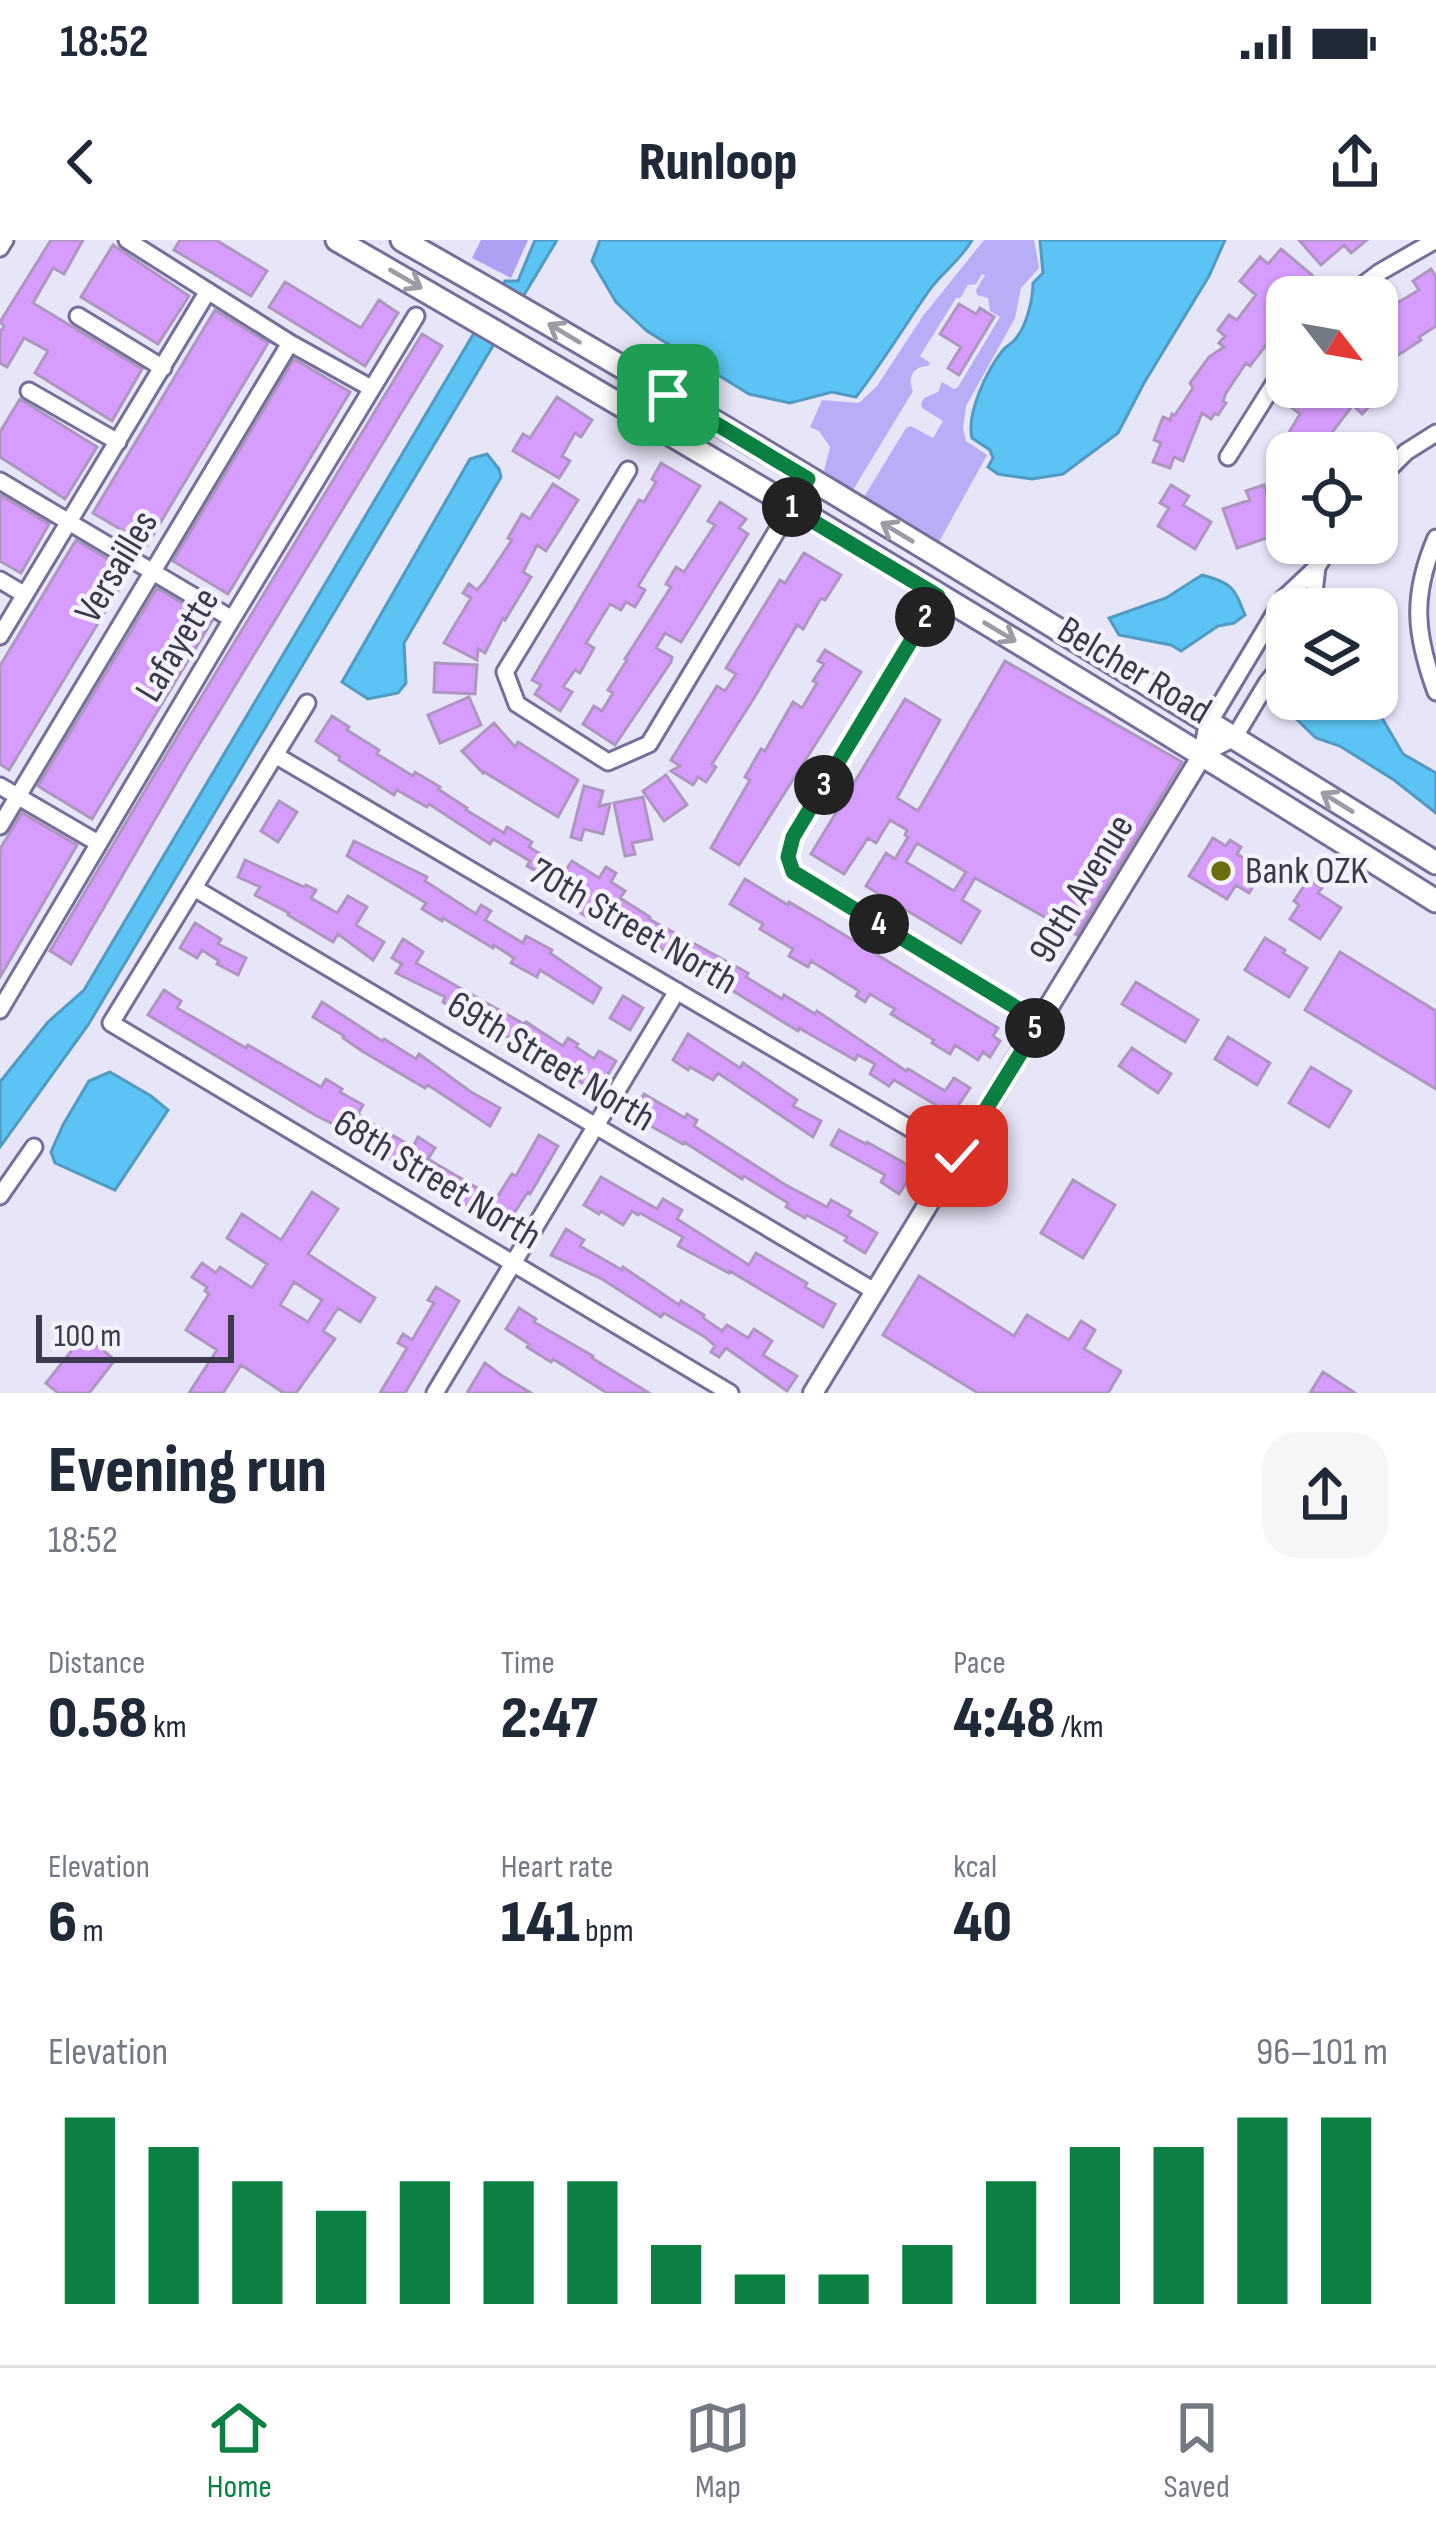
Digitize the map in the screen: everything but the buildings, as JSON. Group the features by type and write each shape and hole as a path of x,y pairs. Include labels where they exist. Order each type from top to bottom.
{"main road":[{"name":"Belcher Road","path":"337,240 1203,754 1436,901"},
{"name":"Belcher Road","path":"401,240 808,479 1436,863"}],"street":[{"path":"0,248 5,240"},
{"path":"127,240 371,388"},
{"path":"151,256 161,240"},
{"path":"1375,276 1436,240"},
{"path":"0,636 208,291"},
{"path":"79,316 163,368"},
{"name":"Lafayette","path":"0,1010 416,316"},
{"name":"Versailles","path":"0,826 290,343"},
{"path":"29,391 118,442"},
{"path":"1228,457 1266,394"},
{"path":"1398,460 1436,433"},
{"path":"628,470 505,672 517,704 608,762 649,744 808,479"},
{"path":"0,481 232,619"},
{"path":"1436,538 1417,612 1422,653 1436,692"},
{"path":"1209,723 1284,598 1319,564"},
{"path":"1314,588 1317,567"},
{"path":"0,580 25,595"},
{"path":"938,596 793,837 788,857 793,872 1040,1022"},
{"path":"1250,654 1266,659"},
{"path":"1203,754 1234,738 1266,689"},
{"path":"194,888 307,703"},
{"name":"90th Avenue","path":"813,1393 1203,754 1209,723"},
{"name":"70th Street North","path":"275,755 957,1156"},
{"path":"0,786 98,843"},
{"name":"68th Street North","path":"194,888 111,1023 730,1393"},
{"name":"69th Street North","path":"194,888 876,1292"},
{"path":"435,1393 677,992"},
{"path":"0,1196 34,1147"}],"shaded area":[{"path":"481,240 528,240 511,278 472,258"},
{"path":"984,240 1034,240 1039,268 1021,288 1015,318 966,406 966,441 987,455 939,542 864,497 906,428 911,426 933,438 943,421 922,408 924,398 938,392 942,382 958,387 1000,317 990,311 988,298 977,295 985,275 956,298 920,356 930,363 913,374 913,391 853,490 824,471 830,447 810,427 822,400 859,403 877,386 923,316"}],"water":[{"path":"535,240 557,240 521,300 501,289 505,281 518,281"},
{"path":"600,240 972,240 928,292 856,397 832,392 790,403 749,394 647,331 616,302 592,261"},
{"path":"1040,240 1225,240 1118,433 1063,474 1032,479 998,474 988,467 993,458 990,450 972,438 971,428 985,380 1003,350 1016,339 1031,304 1033,283 1043,273"},
{"path":"477,328 497,339 88,1025 0,1147 0,1082 48,1022 84,990"},
{"path":"487,454 501,477 404,643 406,683 398,693 368,699 342,682 470,459"},
{"path":"1202,575 1231,588 1245,615 1218,626 1181,651 1119,635 1109,618 1166,598"},
{"path":"1297,720 1383,720 1403,754 1436,773 1436,813 1340,746 1316,738"},
{"path":"110,1072 168,1110 115,1190 55,1163 51,1152 89,1081"}],"place":[{"name":"Bank OZK","path":"1221,871"}],"route":[{"path":"668,395 808,479 791,508 938,596 793,837 788,857 793,872 1040,1022 957,1156"}]}
